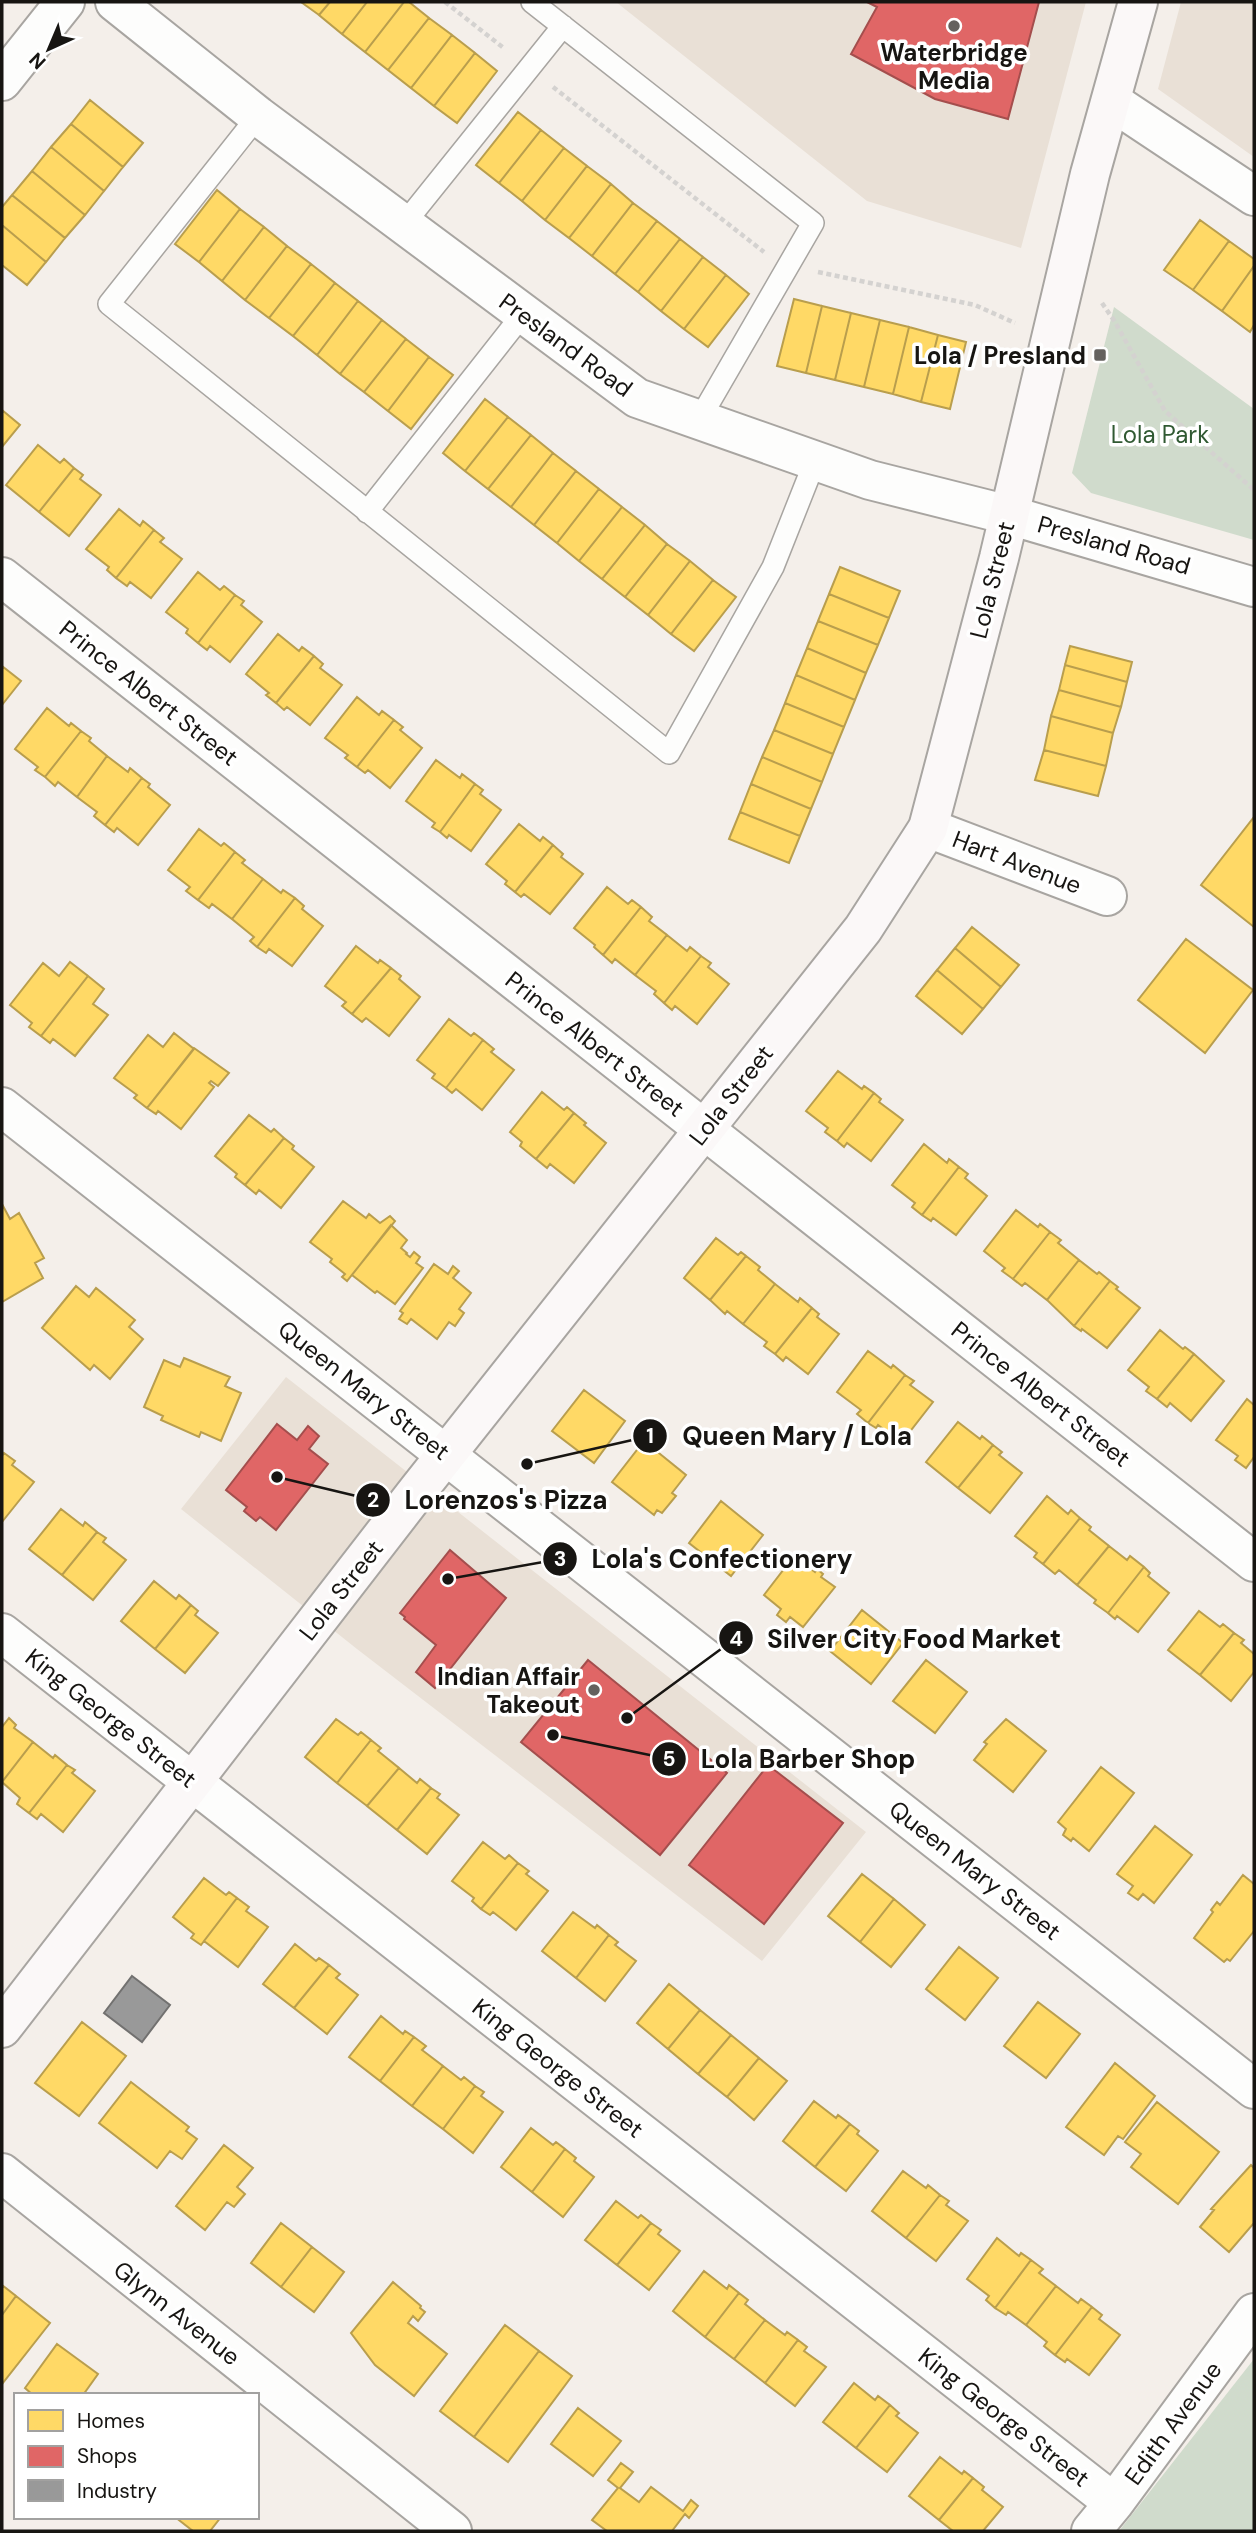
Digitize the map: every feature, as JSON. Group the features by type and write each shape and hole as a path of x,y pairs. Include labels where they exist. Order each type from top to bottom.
{"street":[{"path":"2,81 65,2"},
{"name":"Presland Road","path":"115,2 258,116 637,398 870,480 1009,515 1254,587"},
{"name":"Lola Street","path":"2,2028 446,1455 863,929 928,828 1009,515 1084,200 1138,2"},
{"path":"1111,101 1254,196"},
{"name":"Prince Albert Street","path":"2,577 1254,1562"},
{"name":"Hart Avenue","path":"928,828 1107,896"},
{"name":"Queen Mary Street","path":"2,1107 1254,2089"},
{"name":"King George Street","path":"2,1633 192,1781 1102,2517"},
{"name":"Glynn Avenue","path":"2,2174 452,2531"},
{"name":"Edith Avenue","path":"1102,2517 1254,2313"}],"lane":[{"path":"532,2 813,223 699,420"},
{"path":"404,224 563,26"},
{"path":"258,116 109,304 669,753 773,567 815,461"},
{"path":"367,512 523,314"}],"path":[{"path":"1102,303 1165,411 1254,490"}],"shaded area":[{"path":"616,2 1086,2 1021,248 867,201"},
{"path":"1181,2 1254,2 1254,157 1158,89"},
{"path":"286,1377 866,1832 762,1961 357,1649 181,1509"}],"green space":[{"name":"Lola Park","path":"1114,307 1254,409 1254,540 1091,493 1072,473"},
{"path":"1254,2359 1254,2531 1119,2531"}],"building: Homes":[{"path":"301,2 330,2 319,15"},
{"path":"330,2 367,2 342,34 319,15"},
{"path":"367,2 404,2 365,52 342,34"},
{"path":"404,2 409,2 429,18 388,70 365,52"},
{"path":"429,18 452,35 411,88 388,70"},
{"path":"452,35 475,53 434,106 411,88"},
{"path":"475,53 497,71 457,123 434,106"},
{"path":"90,100 143,143 123,167 71,124"},
{"path":"518,112 541,130 499,183 476,165"},
{"path":"71,124 123,167 104,191 51,147"},
{"path":"541,130 564,148 522,201 499,183"},
{"path":"51,147 104,191 85,215 32,171"},
{"path":"564,148 587,166 545,220 522,201"},
{"path":"587,166 611,184 569,238 545,220"},
{"path":"32,171 85,215 65,238 12,195"},
{"path":"611,184 633,203 592,256 569,238"},
{"path":"217,190 240,209 199,262 175,244"},
{"path":"12,195 65,238 46,262 2,225 2,207"},
{"path":"633,203 657,221 615,274 592,256"},
{"path":"240,209 264,227 222,281 199,262"},
{"path":"1200,220 1229,241 1193,290 1164,270"},
{"path":"657,221 680,239 638,292 615,274"},
{"path":"2,225 46,262 27,285 2,265"},
{"path":"264,227 287,246 245,300 222,281"},
{"path":"680,239 703,257 661,311 638,292"},
{"path":"1229,241 1254,259 1254,266 1222,311 1193,290"},
{"path":"287,246 311,264 269,318 245,300"},
{"path":"703,257 726,275 684,329 661,311"},
{"path":"311,264 335,283 293,336 269,318"},
{"path":"1254,266 1254,325 1250,332 1222,311"},
{"path":"726,275 749,294 708,347 684,329"},
{"path":"335,283 358,301 317,355 293,336"},
{"path":"794,299 822,306 806,373 777,366"},
{"path":"358,301 382,320 340,374 317,355"},
{"path":"822,306 851,313 835,380 806,373"},
{"path":"851,313 880,320 864,387 835,380"},
{"path":"382,320 406,339 364,392 340,374"},
{"path":"880,320 909,327 893,394 864,387"},
{"path":"909,327 938,335 921,402 893,394"},
{"path":"938,335 966,342 950,409 921,402"},
{"path":"406,339 429,357 388,411 364,392"},
{"path":"429,357 453,375 411,429 388,411"},
{"path":"485,399 508,417 465,471 443,453"},
{"path":"2,410 20,425 2,447"},
{"path":"508,417 531,435 488,489 465,471"},
{"path":"531,435 553,453 511,507 488,489"},
{"path":"38,445 60,463 64,459 74,468 39,512 6,485"},
{"path":"553,453 576,471 534,525 511,507"},
{"path":"74,468 83,475 80,479 101,495 69,536 39,512"},
{"path":"576,471 599,489 557,543 534,525"},
{"path":"599,489 622,507 579,561 557,543"},
{"path":"622,507 645,525 602,579 579,561"},
{"path":"119,509 140,526 143,521 154,530 116,578 107,570 109,567 86,549"},
{"path":"645,525 667,544 625,597 602,579"},
{"path":"154,530 164,538 160,542 182,559 151,598 130,582 127,586 116,578"},
{"path":"667,544 690,561 648,615 625,597"},
{"path":"690,561 713,580 671,634 648,615"},
{"path":"840,567 900,591 889,618 829,594"},
{"path":"198,572 220,590 224,586 235,595 198,643 186,633 188,629 166,612"},
{"path":"713,580 736,597 694,651 671,634"},
{"path":"829,594 889,618 878,645 818,621"},
{"path":"235,595 244,601 241,605 262,622 230,662 210,646 207,650 198,643"},
{"path":"818,621 878,645 866,673 807,648"},
{"path":"278,634 299,651 302,647 314,656 276,703 266,695 269,693 246,674"},
{"path":"1070,646 1132,662 1127,682 1065,665"},
{"path":"807,648 866,673 855,700 796,675"},
{"path":"314,656 323,664 320,668 342,685 310,725 287,707 284,710 276,703"},
{"path":"1065,665 1127,682 1121,707 1059,690"},
{"path":"2,666 21,681 2,705"},
{"path":"796,675 855,700 844,727 785,703"},
{"path":"1059,690 1121,707 1113,733 1051,716"},
{"path":"357,697 379,715 382,711 394,720 357,767 345,758 348,755 325,738"},
{"path":"785,703 844,727 833,754 774,730"},
{"path":"47,708 69,726 71,723 81,731 45,777 35,770 38,767 15,749"},
{"path":"1051,716 1113,733 1106,766 1044,750"},
{"path":"394,720 403,727 400,730 422,748 390,788 368,770 365,773 357,767"},
{"path":"774,730 833,754 822,782 762,757"},
{"path":"81,731 107,756 77,797 58,782 55,786 45,777"},
{"path":"1044,750 1106,766 1098,796 1035,780"},
{"path":"107,756 128,772 130,768 142,778 105,825 94,816 97,812 77,797"},
{"path":"762,757 822,782 811,809 751,784"},
{"path":"436,760 460,778 462,774 475,784 440,832 432,827 435,823 406,801"},
{"path":"142,778 150,784 148,787 170,805 138,845 117,828 114,832 105,825"},
{"path":"475,784 483,790 480,794 501,810 471,851 449,835 447,838 440,832"},
{"path":"751,784 811,809 800,836 740,812"},
{"path":"740,812 800,836 789,863 729,839"},
{"path":"1254,817 1254,927 1201,885"},
{"path":"519,824 540,841 543,837 553,845 515,892 505,884 507,881 486,864"},
{"path":"199,829 221,846 224,843 235,852 198,900 186,891 190,887 168,870"},
{"path":"553,845 563,854 561,857 583,874 550,914 524,894 521,897 515,892"},
{"path":"235,852 245,860 242,863 263,879 232,919 212,904 209,908 198,900"},
{"path":"263,879 281,893 283,890 295,898 257,947 250,941 254,937 232,919"},
{"path":"607,887 628,904 632,900 641,907 603,955 574,928"},
{"path":"295,898 304,906 302,909 323,926 292,966 269,949 266,953 257,947"},
{"path":"641,907 652,917 649,921 667,935 635,975 615,959 612,963 603,955"},
{"path":"972,927 1019,965 1001,987 955,948"},
{"path":"667,935 687,951 690,947 701,956 664,1003 654,994 656,991 635,975"},
{"path":"1186,939 1253,990 1205,1053 1138,1000"},
{"path":"356,946 378,963 380,960 391,968 352,1014 342,1006 346,1002 325,986"},
{"path":"955,948 1001,987 983,1009 937,970"},
{"path":"701,956 711,963 708,967 729,984 697,1024 675,1006 672,1010 664,1003"},
{"path":"70,962 88,976 41,1036 29,1027 32,1023 10,1005 43,963 59,976"},
{"path":"391,968 401,976 399,979 420,997 389,1036 366,1018 362,1022 352,1014"},
{"path":"937,970 983,1009 962,1034 916,996"},
{"path":"88,976 104,989 93,1004 108,1015 75,1056 53,1039 50,1043 41,1036"},
{"path":"449,1019 471,1036 474,1033 483,1040 446,1088 432,1078 435,1074 417,1060"},
{"path":"174,1033 194,1049 147,1108 134,1098 137,1095 114,1078 148,1035 163,1047"},
{"path":"483,1040 494,1049 491,1052 514,1070 482,1110 456,1089 452,1093 446,1088"},
{"path":"194,1048 229,1073 218,1086 211,1081 209,1083 214,1087 181,1129 158,1111 156,1114 147,1108"},
{"path":"838,1071 862,1089 864,1086 874,1093 837,1141 825,1132 828,1128 806,1111"},
{"path":"542,1092 564,1110 567,1107 574,1113 536,1159 520,1146 522,1142 510,1132"},
{"path":"874,1093 881,1099 879,1102 903,1120 871,1161 847,1143 844,1147 837,1141"},
{"path":"574,1113 606,1143 574,1183 550,1164 547,1168 536,1159"},
{"path":"249,1115 271,1132 274,1129 284,1138 245,1185 235,1177 237,1174 215,1156"},
{"path":"284,1138 294,1146 292,1149 314,1167 281,1208 259,1190 256,1194 245,1185"},
{"path":"924,1144 947,1163 949,1159 959,1167 922,1215 912,1207 915,1203 892,1185"},
{"path":"959,1167 968,1174 965,1178 987,1196 956,1235 933,1218 931,1221 922,1215"},
{"path":"343,1201 366,1218 369,1214 380,1223 390,1216 395,1221 347,1281 342,1277 345,1274 330,1262 332,1259 310,1242"},
{"path":"2,1204 10,1219 19,1213 44,1258 35,1263 43,1278 2,1302"},
{"path":"1016,1210 1038,1227 1040,1224 1050,1232 1013,1279 1002,1271 1005,1268 984,1251"},
{"path":"391,1225 407,1240 401,1248 410,1257 414,1252 420,1257 416,1263 423,1268 395,1304 352,1275"},
{"path":"1050,1232 1061,1240 1058,1243 1079,1260 1047,1300 1025,1283 1022,1286 1013,1279"},
{"path":"716,1238 738,1255 741,1252 746,1256 710,1300 684,1278"},
{"path":"746,1256 775,1284 743,1324 727,1311 725,1314 710,1300"},
{"path":"1079,1260 1110,1281 1074,1326 1047,1300"},
{"path":"434,1264 448,1274 453,1266 459,1271 453,1278 471,1293 459,1309 464,1313 455,1326 449,1322 437,1339 411,1319 407,1324 399,1319 403,1313 400,1311"},
{"path":"1110,1281 1140,1308 1107,1348 1074,1326"},
{"path":"775,1284 798,1302 800,1298 812,1308 775,1354 764,1346 767,1342 743,1324"},
{"path":"76,1286 89,1297 96,1288 135,1320 129,1327 143,1339 110,1379 94,1365 90,1370 42,1328"},
{"path":"812,1308 819,1314 817,1317 839,1334 808,1374 786,1357 783,1361 775,1354"},
{"path":"1160,1330 1183,1349 1185,1347 1194,1354 1157,1399 1146,1391 1149,1387 1128,1370"},
{"path":"868,1351 905,1375 868,1423 857,1414 861,1410 837,1392"},
{"path":"1194,1354 1224,1381 1191,1421 1170,1403 1167,1407 1157,1399"},
{"path":"184,1358 230,1377 225,1386 241,1393 221,1441 201,1432 199,1437 161,1420 163,1416 144,1407 164,1360 180,1367"},
{"path":"905,1375 914,1381 910,1385 933,1402 901,1443 878,1425 876,1428 868,1423"},
{"path":"584,1390 625,1421 594,1463 552,1431"},
{"path":"1247,1399 1254,1405 1254,1457 1246,1468 1235,1460 1238,1456 1216,1440"},
{"path":"958,1422 980,1439 982,1436 993,1445 958,1488 926,1462"},
{"path":"644,1441 686,1475 672,1493 676,1496 662,1513 657,1510 654,1515 612,1482"},
{"path":"993,1445 1002,1452 999,1455 1022,1473 990,1513 958,1488"},
{"path":"4,1453 15,1461 12,1465 34,1482 2,1522 2,1456"},
{"path":"1047,1496 1068,1514 1071,1510 1080,1518 1043,1564 1034,1557 1037,1553 1015,1536"},
{"path":"721,1501 763,1535 731,1576 689,1543"},
{"path":"61,1509 83,1526 85,1522 97,1532 62,1575 29,1549"},
{"path":"1080,1518 1091,1527 1089,1530 1109,1546 1077,1585 1059,1570 1055,1574 1043,1564"},
{"path":"97,1532 106,1538 103,1542 126,1560 93,1600 62,1575"},
{"path":"1109,1546 1127,1560 1130,1556 1144,1567 1108,1613 1077,1585"},
{"path":"794,1556 815,1572 817,1569 823,1574 821,1577 835,1587 803,1627 790,1617 786,1622 777,1615 781,1609 764,1595"},
{"path":"1144,1567 1150,1573 1148,1576 1169,1593 1138,1632 1117,1616 1115,1619 1108,1613"},
{"path":"154,1581 176,1599 179,1595 191,1605 155,1649 121,1621"},
{"path":"191,1605 198,1611 195,1615 218,1633 185,1673 155,1649"},
{"path":"862,1610 903,1643 871,1684 830,1651"},
{"path":"1199,1611 1220,1627 1223,1624 1234,1633 1200,1675 1168,1650"},
{"path":"1234,1633 1244,1640 1241,1643 1254,1654 1254,1672 1231,1701 1200,1675"},
{"path":"926,1660 967,1692 935,1733 893,1701"},
{"path":"9,1718 16,1725 14,1728 33,1742 2,1782 2,1727"},
{"path":"336,1719 358,1735 361,1732 371,1740 337,1783 305,1757"},
{"path":"1006,1719 1046,1751 1013,1792 974,1760 987,1744 984,1742"},
{"path":"371,1740 381,1748 378,1751 399,1768 367,1806 337,1783"},
{"path":"33,1742 67,1765 29,1813 17,1804 20,1798 2,1782"},
{"path":"67,1765 75,1770 72,1773 95,1791 63,1832 41,1814 37,1819 29,1813"},
{"path":"1101,1767 1134,1793 1089,1851 1073,1838 1071,1841 1063,1835 1066,1829 1058,1822"},
{"path":"399,1768 417,1783 420,1779 431,1788 397,1830 367,1806"},
{"path":"431,1788 440,1794 437,1798 459,1815 427,1854 397,1830"},
{"path":"1155,1826 1192,1855 1154,1903 1143,1894 1138,1900 1128,1893 1133,1886 1117,1874"},
{"path":"483,1842 505,1859 509,1855 518,1863 481,1909 472,1901 474,1898 452,1881"},
{"path":"518,1863 529,1871 526,1874 548,1891 516,1930 493,1912 490,1915 481,1909"},
{"path":"862,1874 894,1899 860,1942 828,1916"},
{"path":"1243,1875 1254,1884 1254,1931 1230,1961 1227,1959 1224,1962 1194,1938 1217,1902 1220,1905"},
{"path":"204,1878 226,1895 229,1892 237,1898 201,1945 191,1938 194,1934 173,1917"},
{"path":"237,1898 249,1907 246,1911 268,1927 238,1967 204,1941"},
{"path":"894,1899 925,1925 891,1967 860,1942"},
{"path":"573,1912 609,1935 576,1978 542,1951"},
{"path":"609,1935 618,1942 615,1945 636,1961 605,2001 576,1978"},
{"path":"295,1944 316,1961 319,1958 329,1965 294,2008 263,1984"},
{"path":"959,1947 998,1978 965,2020 926,1989"},
{"path":"329,1965 340,1974 336,1978 358,1995 327,2034 294,2008"},
{"path":"669,1984 700,2010 668,2049 637,2023"},
{"path":"1038,2002 1080,2034 1046,2078 1004,2046"},
{"path":"700,2010 731,2035 698,2074 668,2049"},
{"path":"381,2016 403,2034 405,2031 414,2037 380,2081 349,2057"},
{"path":"82,2022 126,2056 79,2116 35,2083"},
{"path":"731,2035 759,2058 727,2097 698,2074"},
{"path":"414,2037 426,2046 422,2050 443,2066 412,2106 380,2081"},
{"path":"759,2058 787,2081 754,2120 727,2097"},
{"path":"1115,2063 1155,2096 1123,2139 1118,2136 1104,2155 1066,2127"},
{"path":"443,2066 461,2080 464,2077 475,2086 443,2129 412,2106"},
{"path":"131,2082 189,2127 186,2131 197,2139 182,2159 170,2151 157,2168 99,2123"},
{"path":"475,2086 484,2092 481,2096 503,2112 473,2153 443,2129"},
{"path":"814,2101 836,2118 838,2115 850,2124 815,2167 783,2141"},
{"path":"1157,2102 1219,2152 1178,2204 1131,2167 1141,2154 1125,2142"},
{"path":"850,2124 859,2131 857,2134 878,2151 846,2191 815,2167"},
{"path":"531,2128 553,2145 556,2142 565,2149 532,2192 501,2167"},
{"path":"224,2145 253,2168 237,2187 245,2194 234,2207 227,2202 205,2230 176,2206"},
{"path":"565,2149 576,2158 574,2161 594,2177 563,2217 532,2192"},
{"path":"1251,2165 1254,2168 1254,2223 1229,2252 1200,2227 1214,2210 1211,2209"},
{"path":"903,2171 940,2195 906,2238 872,2211"},
{"path":"940,2195 949,2201 946,2205 968,2221 936,2261 906,2238"},
{"path":"616,2201 638,2218 641,2215 651,2223 617,2265 585,2240"},
{"path":"281,2223 312,2247 281,2287 251,2263"},
{"path":"651,2223 661,2230 658,2234 680,2251 649,2290 617,2265"},
{"path":"997,2238 1019,2256 1021,2253 1031,2260 995,2308 986,2300 989,2296 967,2279"},
{"path":"312,2247 344,2272 314,2312 281,2287"},
{"path":"1031,2260 1043,2269 1039,2273 1056,2286 1026,2325 1008,2312 1006,2315 995,2308"},
{"path":"704,2271 727,2289 729,2285 739,2293 705,2337 673,2311"},
{"path":"393,2282 425,2312 418,2321 413,2316 408,2323 447,2354 414,2396 375,2365 351,2333"},
{"path":"2,2285 16,2296 2,2315"},
{"path":"1056,2286 1078,2303 1081,2299 1092,2307 1055,2355 1044,2346 1047,2342 1026,2325"},
{"path":"739,2293 748,2300 745,2304 765,2320 734,2359 705,2337"},
{"path":"16,2296 50,2323 2,2384 2,2315"},
{"path":"1092,2307 1102,2315 1099,2319 1120,2335 1089,2375 1067,2359 1065,2362 1055,2355"},
{"path":"765,2320 785,2335 787,2332 798,2340 765,2383 734,2359"},
{"path":"505,2325 539,2351 474,2437 440,2411"},
{"path":"798,2340 807,2347 804,2351 826,2367 795,2406 765,2383"},
{"path":"57,2344 98,2374 84,2393 31,2393 25,2388"},
{"path":"539,2351 572,2376 508,2462 474,2437"},
{"path":"854,2383 875,2400 878,2396 890,2405 856,2448 823,2422"},
{"path":"890,2405 899,2413 896,2416 918,2433 887,2472 856,2448"},
{"path":"578,2408 621,2441 593,2476 551,2444"},
{"path":"940,2457 962,2474 964,2471 973,2478 939,2520 909,2496"},
{"path":"621,2463 633,2472 620,2488 639,2502 651,2487 683,2511 691,2500 698,2506 689,2518 685,2514 672,2531 607,2531 592,2520 618,2488 608,2480"},
{"path":"973,2478 984,2487 982,2490 1003,2507 983,2531 953,2531 939,2520"},
{"path":"178,2519 219,2519 210,2531 193,2531"}],"building: Shops":[{"path":"867,2 1039,2 1008,119 935,99 851,54 877,7"},
{"path":"277,1424 297,1440 308,1426 319,1436 309,1449 328,1464 276,1530 260,1517 256,1521 244,1511 247,1507 226,1490"},
{"path":"450,1550 506,1598 435,1688 416,1672 436,1645 400,1613"},
{"path":"588,1660 727,1773 660,1855 521,1742"},
{"path":"768,1765 843,1823 764,1924 689,1865"}],"building: Industry":[{"path":"132,1976 170,2005 142,2042 104,2013"}],"place":[{"name":"Waterbridge Media","path":"954,26"},
{"name":"Lola / Presland","path":"1100,355"},
{"name":"Queen Mary / Lola","path":"527,1464"},
{"name":"Lorenzos's Pizza","path":"277,1477"},
{"name":"Lola's Confectionery","path":"448,1579"},
{"name":"Indian Affair Takeout","path":"594,1690"},
{"name":"Silver City Food Market","path":"627,1718"},
{"name":"Lola Barber Shop","path":"553,1735"}]}
